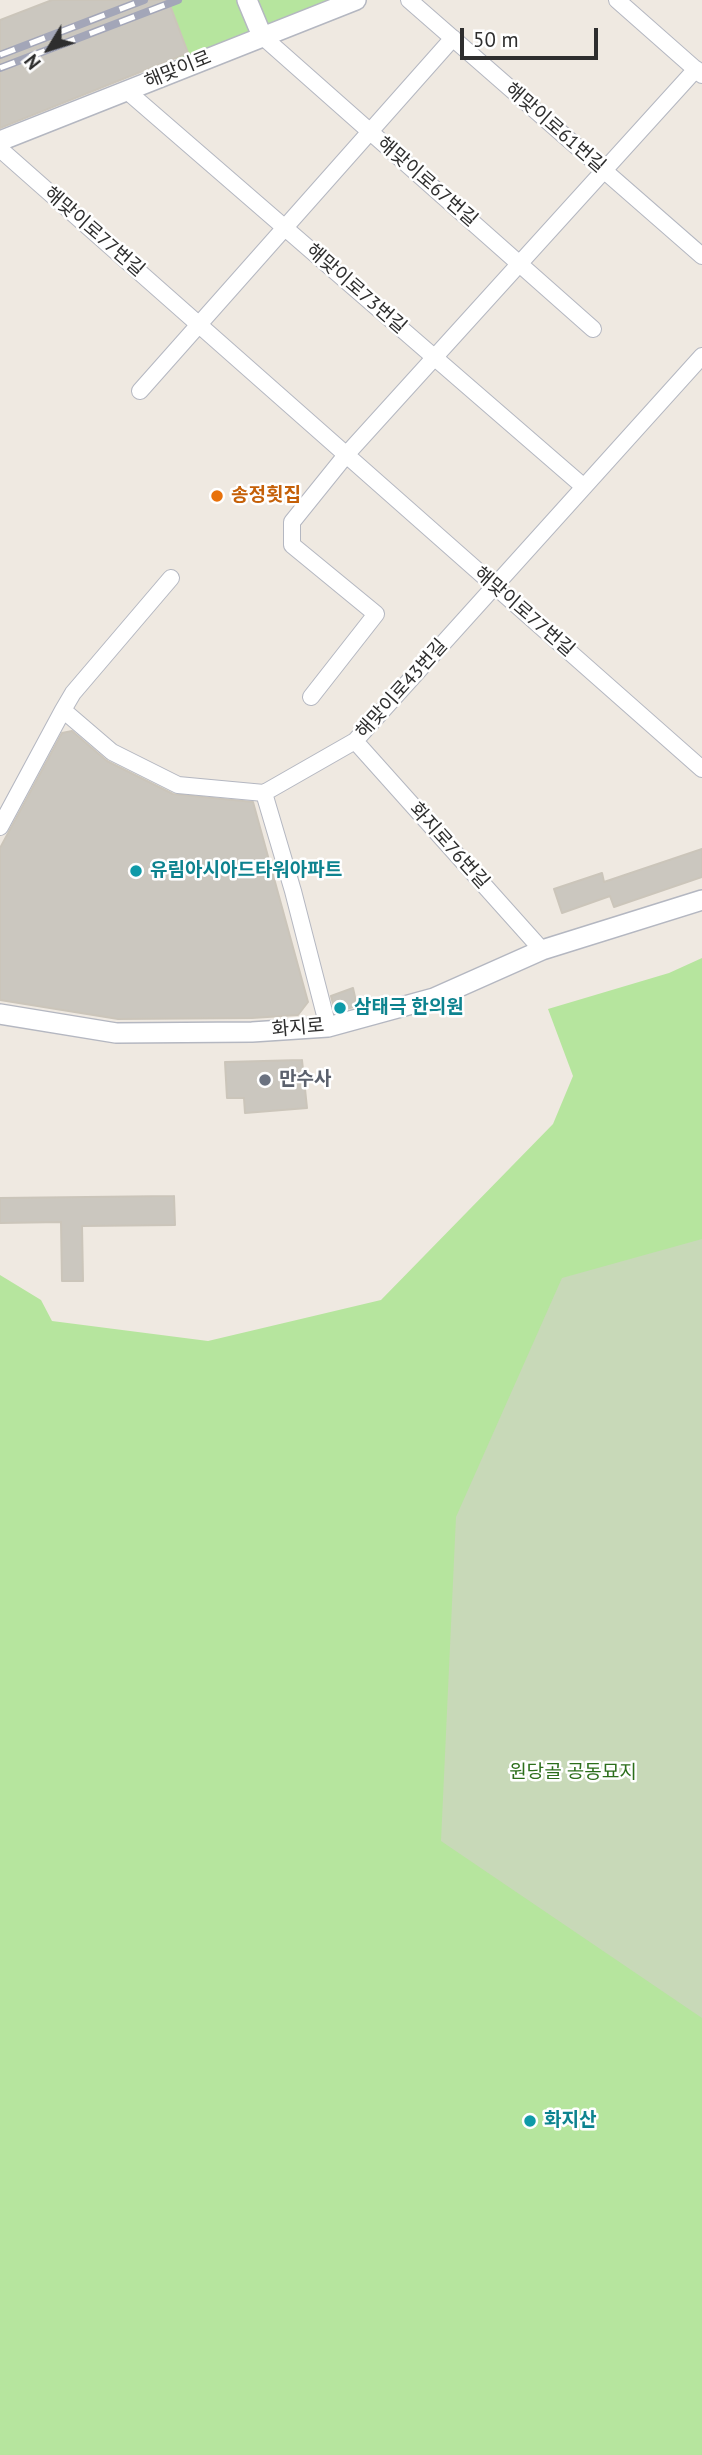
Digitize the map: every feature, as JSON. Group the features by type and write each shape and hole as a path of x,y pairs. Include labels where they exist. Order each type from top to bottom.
{"street":[{"path":"247,0 262,36"},
{"name":"해맞이로","path":"0,141 356,0"},
{"name":"해맞이로61번길","path":"409,0 702,256"},
{"path":"311,696 376,614 292,545 292,522 346,454 604,170 699,72 617,0"},
{"name":"해맞이로67번길","path":"262,36 593,329"},
{"path":"140,391 453,38"},
{"name":"해맞이로73번길","path":"127,91 584,487"},
{"name":"해맞이로77번길","path":"0,149 702,769"},
{"name":"해맞이로43번길","path":"264,793 355,741 702,357"},
{"path":"0,827 73,693 171,578"},
{"path":"63,710 112,752 178,785 264,793 293,891 328,1027"},
{"name":"화지로76번길","path":"355,741 542,950"},
{"name":"화지로","path":"0,1014 116,1033 252,1032 328,1027 434,998 542,950 702,900"}],"green space":[{"path":"157,0 341,0 180,70"},
{"path":"702,958 702,2455 0,2455 0,1275 41,1300 52,1321 208,1341 381,1300 553,1124 573,1076 548,1009 669,973"},
{"name":"원당골 공동묘지","path":"702,1239 702,2018 441,1841 456,1517 562,1278"}],"building":[{"path":"52,0 168,0 188,53 0,128 0,20"},
{"name":"유림아시아드타워아파트","path":"72,731 107,761 173,794 253,802 308,1002 298,1015 118,1019 0,1000 0,848 62,733"},
{"path":"702,849 702,877 614,907 610,896 562,913 554,889 602,873 604,882"},
{"path":"353,988 357,1006 335,1012 331,996"},
{"name":"만수사","path":"302,1060 307,1108 245,1113 244,1098 227,1098 225,1062"},
{"path":"174,1196 175,1225 82,1226 83,1281 62,1281 61,1222 0,1223 0,1198"}],"railway":[{"path":"0,55 144,0"},
{"path":"0,68 178,0"}],"place":[{"name":"송정횟집","path":"217,496"},
{"name":"유림아시아드타워아파트","path":"136,871"},
{"name":"삼태극 한의원","path":"340,1008"},
{"name":"만수사","path":"265,1080"},
{"name":"화지산","path":"530,2121"}]}
